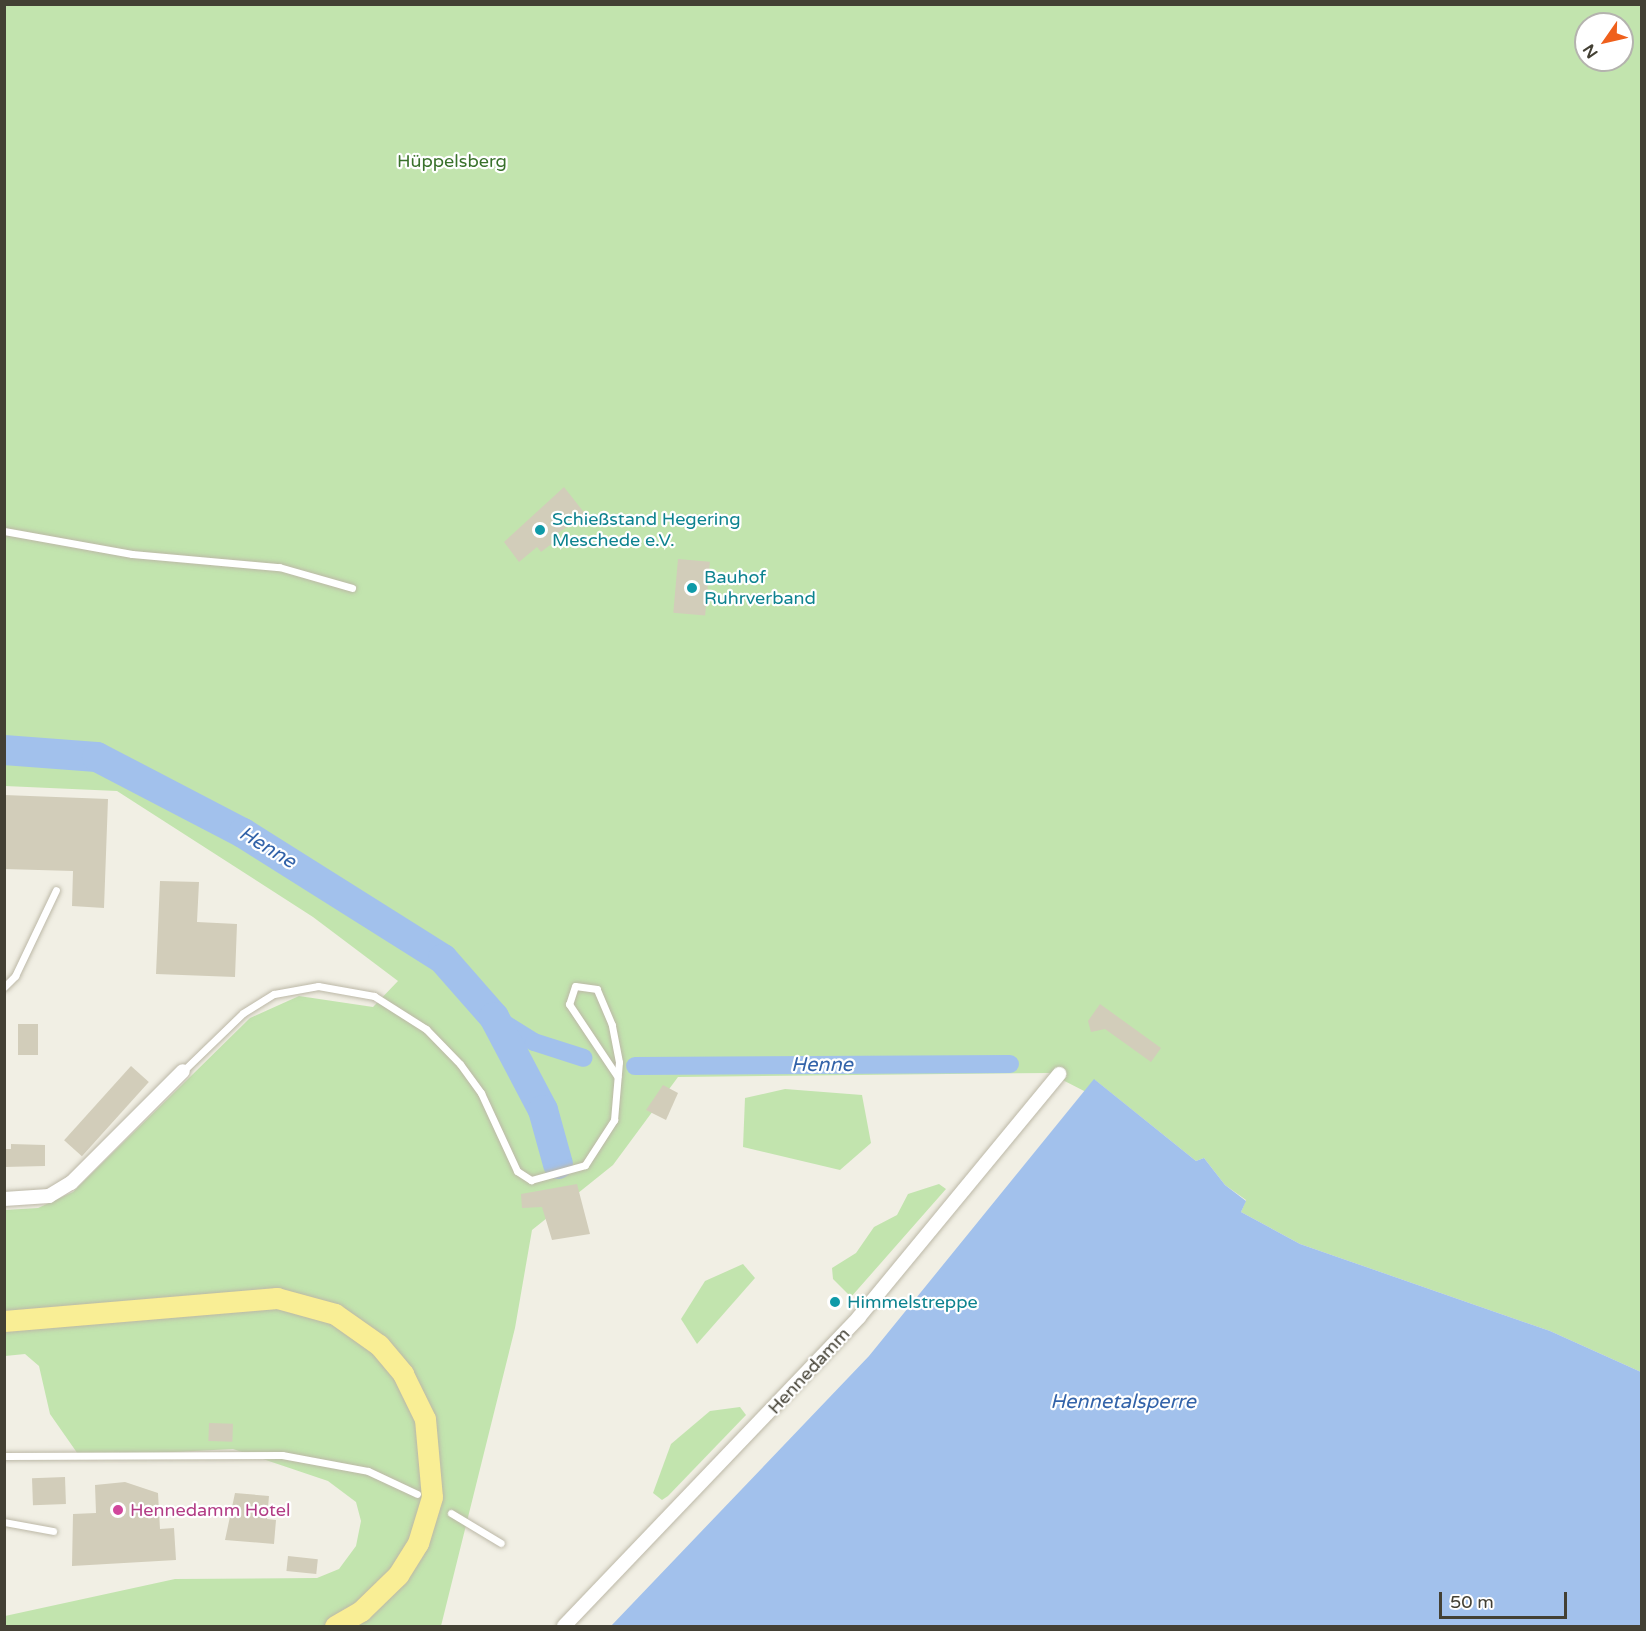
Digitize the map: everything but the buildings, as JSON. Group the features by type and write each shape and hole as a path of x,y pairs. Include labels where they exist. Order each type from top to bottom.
{"main road":[{"path":"4,1321 277,1298 335,1314 380,1345 403,1374 425,1419 432,1497 418,1543 398,1575 375,1600 335,1626"}],"street":[{"path":"4,1199 41,1198 65,1187 183,1071"},
{"name":"Hennedamm","path":"564,1626 859,1317 1059,1074"}],"lane":[{"path":"4,531 132,554 279,567 352,588"},
{"path":"4,987 15,976 56,890"},
{"path":"183,1071 243,1013 273,994 318,986 374,996 402,1011 449,1051 477,1086 517,1171 526,1179 540,1179 577,1170 609,1133 617,1076 618,1050 604,1002 593,986 575,986 569,1004 617,1076"},
{"path":"4,1456 282,1455 368,1471 417,1494"},
{"path":"451,1513 501,1543"},
{"path":"4,1522 53,1531"}],"green space":[{"name":"Hüppelsberg","path":"4,5 1641,5 1641,1372 1550,1331 1300,1244 1241,1212 1246,1200 1225,1185 1204,1158 1196,1161 1095,1080 1088,1093 1049,1073 678,1077 613,1165 532,1230 515,1328 441,1626 5,1626 5,1616 175,1579 317,1578 339,1569 356,1546 361,1521 356,1502 328,1481 233,1449 80,1457 50,1414 39,1366 25,1354 5,1356 5,1210 38,1208 73,1192 250,1018 299,996 373,1007 398,981 313,917 117,791 5,786"},
{"path":"785,1089 862,1095 871,1143 840,1170 743,1147 745,1098"},
{"path":"939,1184 946,1189 851,1297 833,1279 832,1268 856,1253 874,1227 897,1215 908,1194"},
{"path":"743,1264 755,1278 697,1344 681,1319 705,1281"},
{"path":"740,1407 746,1415 668,1496 662,1500 653,1493 671,1444 710,1411"}],"water":[{"name":"Hennetalsperre","path":"1094,1079 1196,1161 1204,1158 1225,1185 1246,1201 1241,1212 1300,1244 1550,1331 1641,1372 1641,1626 611,1626 869,1356"}],"waterway":[{"name":"Henne","path":"4,750 97,757 243,833 443,959 494,1017 543,1110 558,1164"},
{"name":"Henne","path":"494,1017 534,1042 584,1058"},
{"name":"Henne","path":"635,1066 1010,1064"}],"place":[{"name":"Schießstand Hegering Meschede e.V.","path":"540,530"},
{"name":"Bauhof Ruhrverband","path":"692,588"},
{"name":"Himmelstreppe","path":"835,1302"},
{"name":"Hennedamm Hotel","path":"118,1510"}]}
